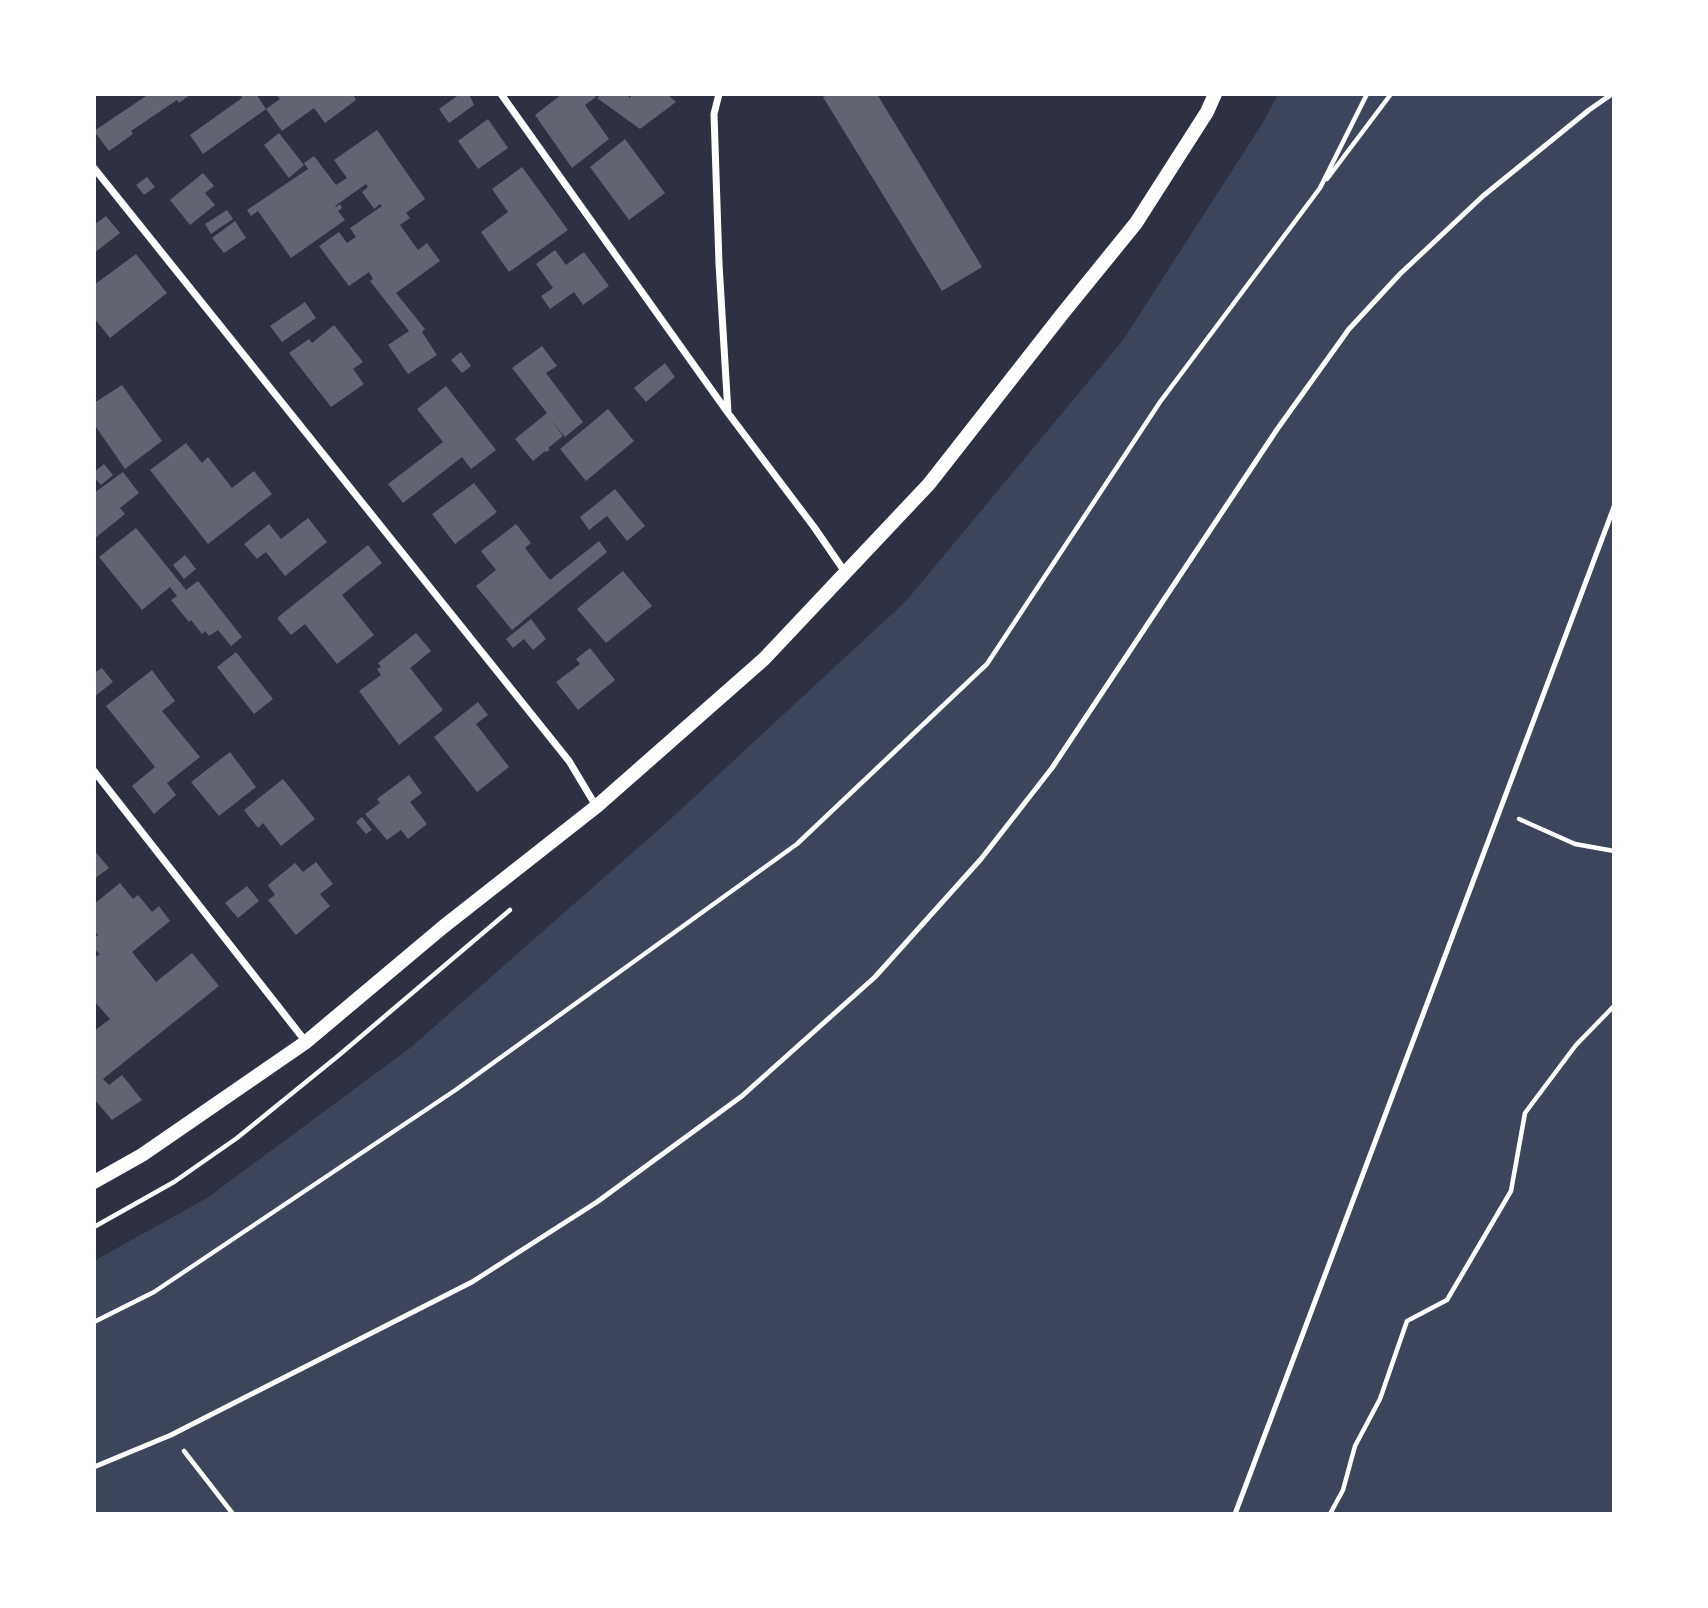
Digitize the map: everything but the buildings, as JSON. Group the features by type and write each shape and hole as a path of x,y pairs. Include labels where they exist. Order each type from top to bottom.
{"main road":[{"path":"94,1182 142,1155 306,1042 443,927 597,806 764,659 929,484 1136,223 1208,111 1215,94"}],"street":[{"path":"501,94 845,572"},
{"path":"719,94 715,127 719,264 728,413"},
{"path":"94,168 569,761 597,806"},
{"path":"94,771 306,1042"}],"lane":[{"path":"94,1467 171,1435 472,1282 597,1202 742,1096 875,977 981,859 1052,768 1278,428 1349,329 1400,274 1483,196 1612,94"},
{"path":"1235,1514 1614,507"}],"path":[{"path":"1320,188 1367,94"},
{"path":"94,1322 154,1292 457,1089 797,844 987,664 1160,402 1391,94"},
{"path":"1500,810 1576,844 1614,851"},
{"path":"1330,1514 1343,1490 1355,1446 1380,1399 1407,1321 1447,1300 1511,1191 1525,1113 1576,1045 1614,1006"},
{"path":"171,1435 233,1514"}],"shaded area":[{"path":"1278,95 1613,95 1613,1513 95,1513 94,1261 207,1198 410,1048 664,825 906,601 1123,340"}]}
